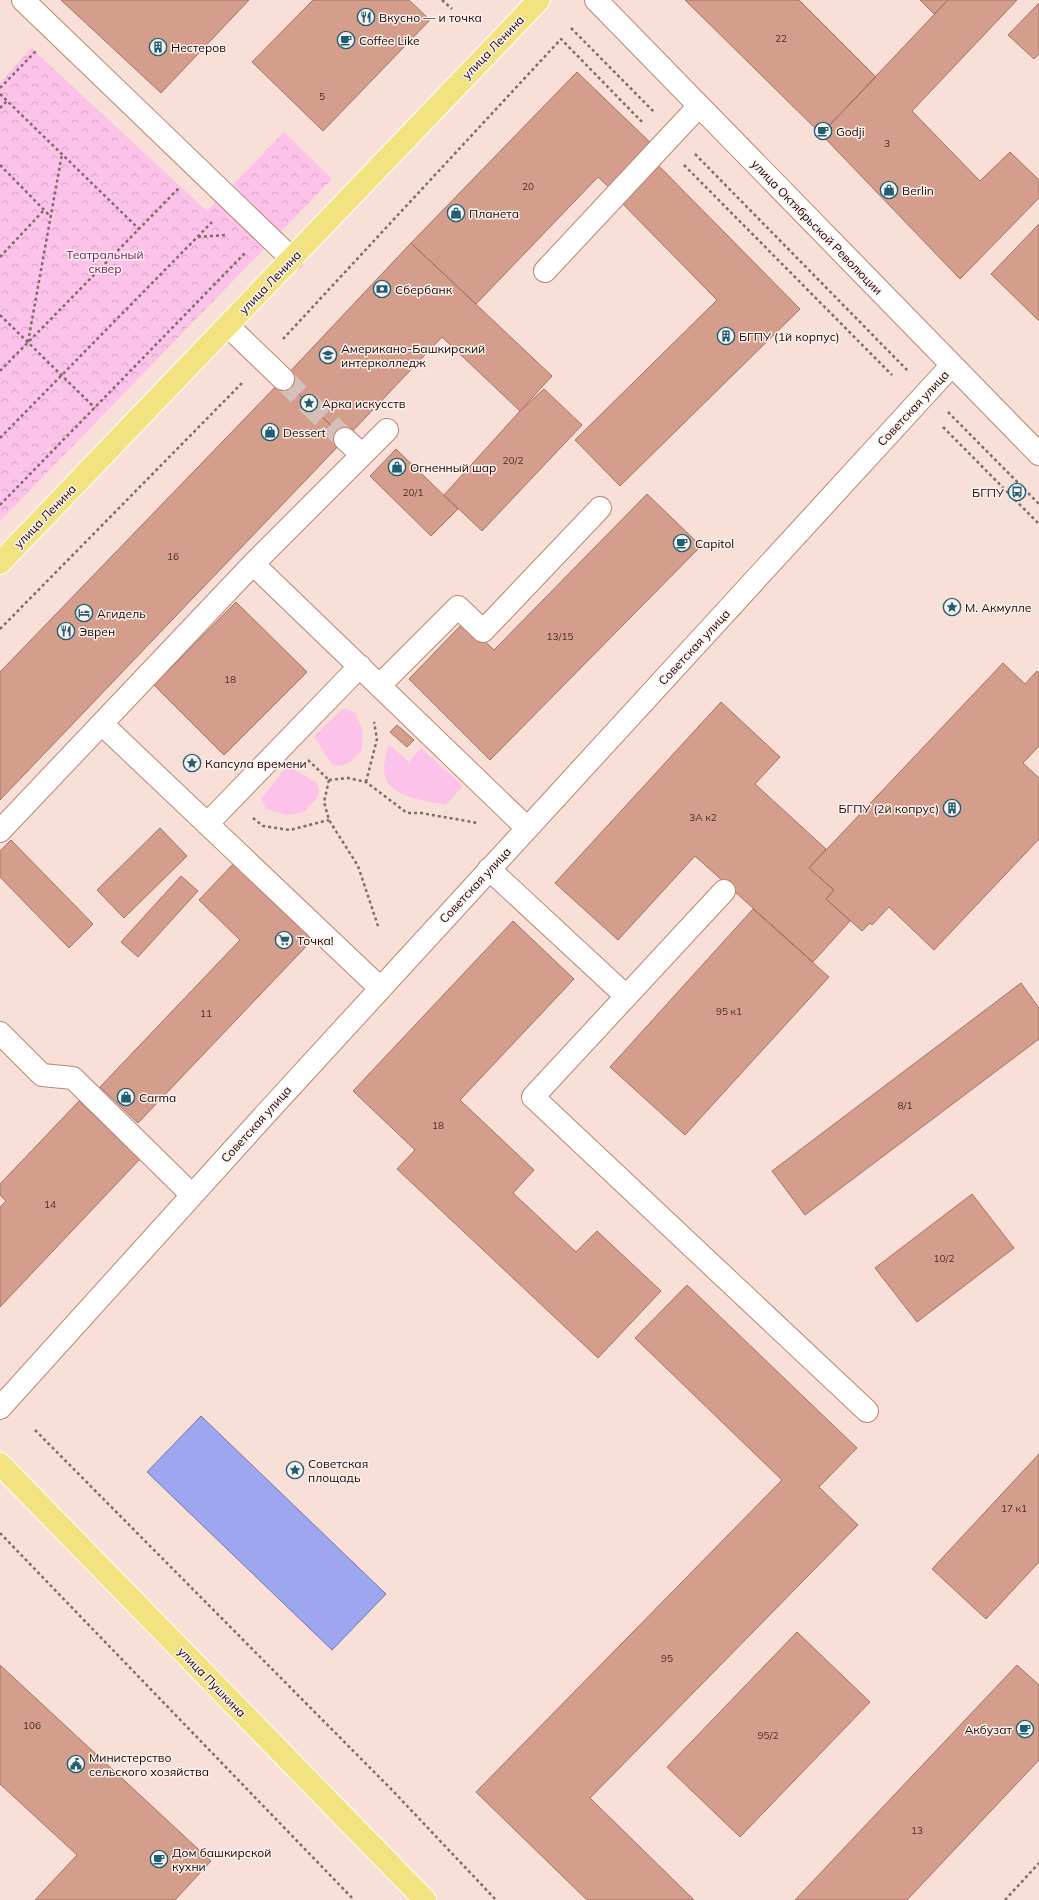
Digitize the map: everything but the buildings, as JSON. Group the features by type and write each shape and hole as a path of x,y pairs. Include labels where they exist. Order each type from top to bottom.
{"main road":[{"name":"улица Ленина","path":"0,563 539,0"},
{"name":"улица Пушкина","path":"0,1464 425,1900"}],"street":[{"path":"23,0 292,259"},
{"name":"улица Октябрьской Революции","path":"596,0 1039,454"},
{"path":"545,271 699,106"},
{"path":"228,326 283,379"},
{"name":"Советская улица","path":"0,1408 380,988 952,365"},
{"path":"0,831 254,564 387,430"},
{"path":"345,439 362,455"},
{"path":"380,685 458,607 483,631 600,508"},
{"path":"254,564 527,828"},
{"path":"207,824 360,666"},
{"path":"102,724 380,988"},
{"path":"489,869 626,996"},
{"path":"724,891 533,1097 867,1411"},
{"path":"0,1034 42,1076 73,1078 192,1195"}],"path":[{"path":"442,0 452,9"},
{"path":"571,28 669,139 892,375"},
{"path":"0,88 55,31"},
{"path":"561,39 669,139 928,391 1039,504"},
{"path":"0,94 139,229"},
{"path":"0,108 7,101"},
{"path":"28,342 62,154"},
{"path":"0,165 45,209 51,217"},
{"path":"0,371 198,169"},
{"path":"0,438 232,201"},
{"path":"0,257 45,209"},
{"path":"0,505 265,233"},
{"path":"0,315 95,408"},
{"path":"943,427 1039,524"},
{"path":"366,782 376,739 374,717"},
{"path":"379,929 358,866 329,820 324,802 329,780 348,778 366,782 407,813 421,813 478,823"},
{"path":"250,816 263,826 290,830 329,820"},
{"path":"35,1430 393,1791 496,1900"},
{"path":"0,1533 354,1900"},
{"path":"1005,1900 1039,1863"}],"green space":[{"name":"Театральный сквер","path":"31,48 207,211 284,132 332,179 0,521 0,83"},
{"path":"344,708 355,713 363,731 362,750 350,762 342,766 332,765 314,736"},
{"path":"388,744 409,762 421,748 463,786 446,805 417,799 398,792 386,779 384,766"},
{"path":"287,766 316,782 319,791 316,799 304,812 286,815 266,809 261,799"}],"water":[{"path":"201,1416 386,1594 332,1650 147,1472"}],"tunnel":[{"path":"283,379 345,439"}],"place":[{"name":"Вкусно — и точка","path":"366,17"},
{"name":"Coffee Like","path":"346,40"},
{"name":"Нестеров","path":"158,47"},
{"name":"Godji","path":"823,131"},
{"name":"Berlin","path":"889,190"},
{"name":"Планета","path":"456,213"},
{"name":"Сбербанк","path":"382,289"},
{"name":"БГПУ (1й корпус)","path":"726,336"},
{"name":"Американо-Башкирский интерколледж","path":"328,355"},
{"name":"Арка искусств","path":"309,403"},
{"name":"Dessert","path":"270,432"},
{"name":"Огненный шар","path":"397,467"},
{"name":"БГПУ","path":"1017,492"},
{"name":"Capitol","path":"682,543"},
{"name":"М. Акмулле","path":"952,607"},
{"name":"Агидель","path":"84,613"},
{"name":"Эврен","path":"66,631"},
{"name":"Капсула времени","path":"192,763"},
{"name":"БГПУ (2й копрус)","path":"952,808"},
{"name":"Точка!","path":"284,940"},
{"name":"Carma","path":"126,1097"},
{"name":"Советская площадь","path":"295,1470"},
{"name":"Акбузат","path":"1025,1729"},
{"name":"Министерство сельского хозяйства","path":"76,1764"},
{"name":"Дом башкирской кухни","path":"159,1859"}]}
